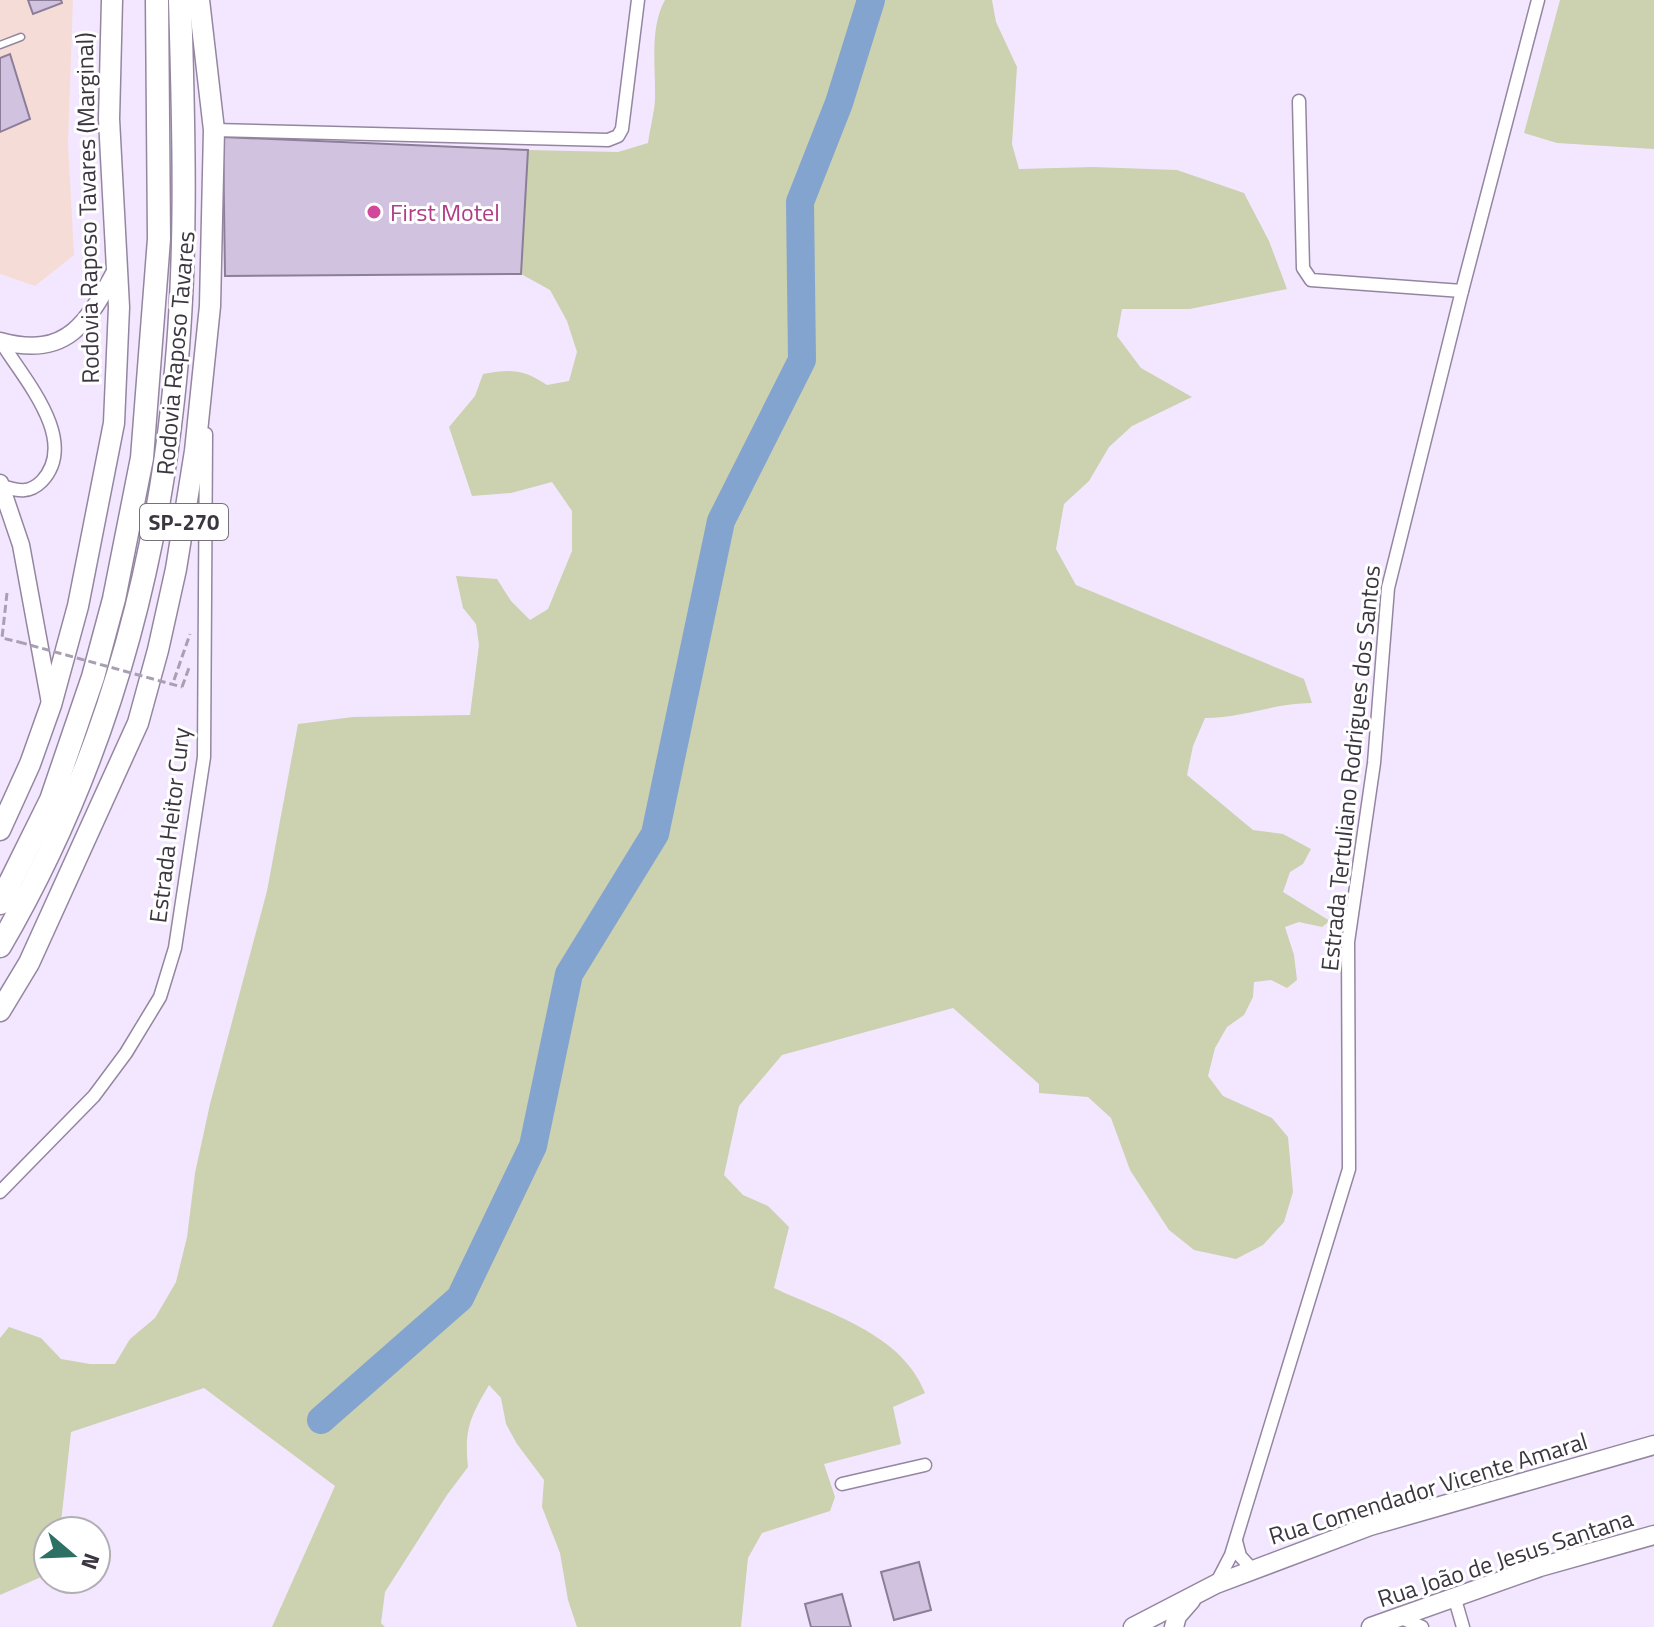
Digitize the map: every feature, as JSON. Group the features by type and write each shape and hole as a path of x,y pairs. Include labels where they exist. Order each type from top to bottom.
{"highway":[{"name":"Rodovia Raposo Tavares (Marginal)","path":"0,830 30,764 51,705 78,606 114,423 119,264 109,119 112,0"},
{"name":"Rodovia Raposo Tavares","path":"0,903 51,800 93,677 114,599 142,458 159,239 157,0"},
{"name":"Rodovia Raposo Tavares","path":"0,946 69,811 96,746 117,683 154,530 174,398 183,263 180,0"},
{"name":"Rodovia Raposo Tavares","path":"0,1011 29,963 138,723 176,569 195,451 210,306 214,130 198,15 199,0"}],"main road":[{"name":"Rua Comendador Vicente Amaral","path":"1133,1627 1207,1588 1370,1526 1654,1445"},
{"name":"Rua João de Jesus Santana","path":"1371,1627 1540,1567 1654,1535"},
{"path":"1174,1627 1185,1606 1207,1588"}],"street":[{"path":"214,130 608,140 618,136 622,129 638,0"},
{"name":"Estrada Tertuliano Rodrigues dos Santos","path":"1207,1588 1227,1565 1236,1541 1349,1169 1348,942 1374,763 1388,588 1538,0"},
{"path":"1299,101 1303,268 1307,277 1311,280 1462,291"},
{"path":"0,342 29,348 59,341 76,331 96,308 119,264"},
{"name":"Estrada Heitor Cury","path":"0,1192 94,1096 126,1053 160,997 175,948 204,757 204,498 210,306"},
{"path":"0,342 50,421 56,443 52,465 38,485 28,491 1,485"},
{"path":"1,485 21,545 51,705"},
{"path":"842,1484 925,1465"},
{"path":"1236,1541 1240,1556 1252,1569"},
{"path":"1454,1596 1463,1627"},
{"path":"1399,1617 1422,1627"}],"lane":[{"path":"0,45 21,37"}],"path":[{"path":"7,593 2,638 182,687 191,662"},
{"path":"174,680 189,634 200,636"}],"shaded area":[{"path":"0,0 73,0 68,143 74,255 35,286 0,274"}],"green space":[{"path":"665,0 992,0 996,22 1017,67 1012,144 1019,169 1093,167 1177,170 1244,193 1269,241 1287,289 1190,309 1122,309 1117,336 1141,368 1192,397 1132,426 1109,447 1089,481 1064,504 1056,549 1076,585 1304,679 1312,703 1205,718 1193,746 1187,775 1253,830 1283,834 1311,849 1303,864 1290,872 1283,892 1330,921 1322,927 1299,922 1285,927 1294,955 1297,980 1287,988 1271,980 1254,982 1253,997 1244,1015 1227,1027 1215,1048 1208,1076 1223,1096 1272,1118 1288,1137 1293,1192 1284,1222 1263,1245 1236,1259 1194,1250 1169,1230 1130,1170 1111,1118 1088,1097 1039,1093 1039,1084 953,1008 782,1055 739,1106 724,1175 743,1195 768,1206 789,1227 774,1288 839,1316 881,1340 914,1372 925,1393 893,1407 901,1444 824,1464 835,1497 830,1511 762,1533 748,1558 741,1627 577,1627 568,1600 560,1553 542,1507 544,1480 517,1444 506,1424 501,1398 489,1385 470,1424 468,1467 385,1592 381,1623 385,1627 272,1627 335,1486 204,1388 71,1432 62,1515 32,1515 32,1581 0,1595 0,1338 9,1327 41,1338 61,1359 115,1364 130,1339 155,1318 176,1282 210,1104 267,891 298,724 353,717 470,715 479,645 476,624 463,608 456,576 497,579 511,601 530,620 548,609 572,551 572,511 552,482 511,493 472,496 449,427 475,396 483,374 516,372 547,385 569,381 577,352 567,321 550,290 521,274 528,150 618,152 648,143 655,100 654,49 660,11"},
{"path":"1560,0 1654,0 1654,149 1557,143 1524,133"}],"building":[{"path":"28,0 61,0 62,3 33,14"},
{"path":"10,54 30,119 0,132 0,58"},
{"name":"First Motel","path":"223,137 528,150 521,274 225,276"},
{"path":"919,1562 931,1610 894,1620 881,1572"},
{"path":"842,1594 851,1627 811,1627 805,1604"}],"waterway":[{"path":"321,1420 460,1298 533,1146 569,974 655,834 721,521 802,360 800,202 839,103 871,0"}],"place":[{"name":"First Motel","path":"374,212"}]}
